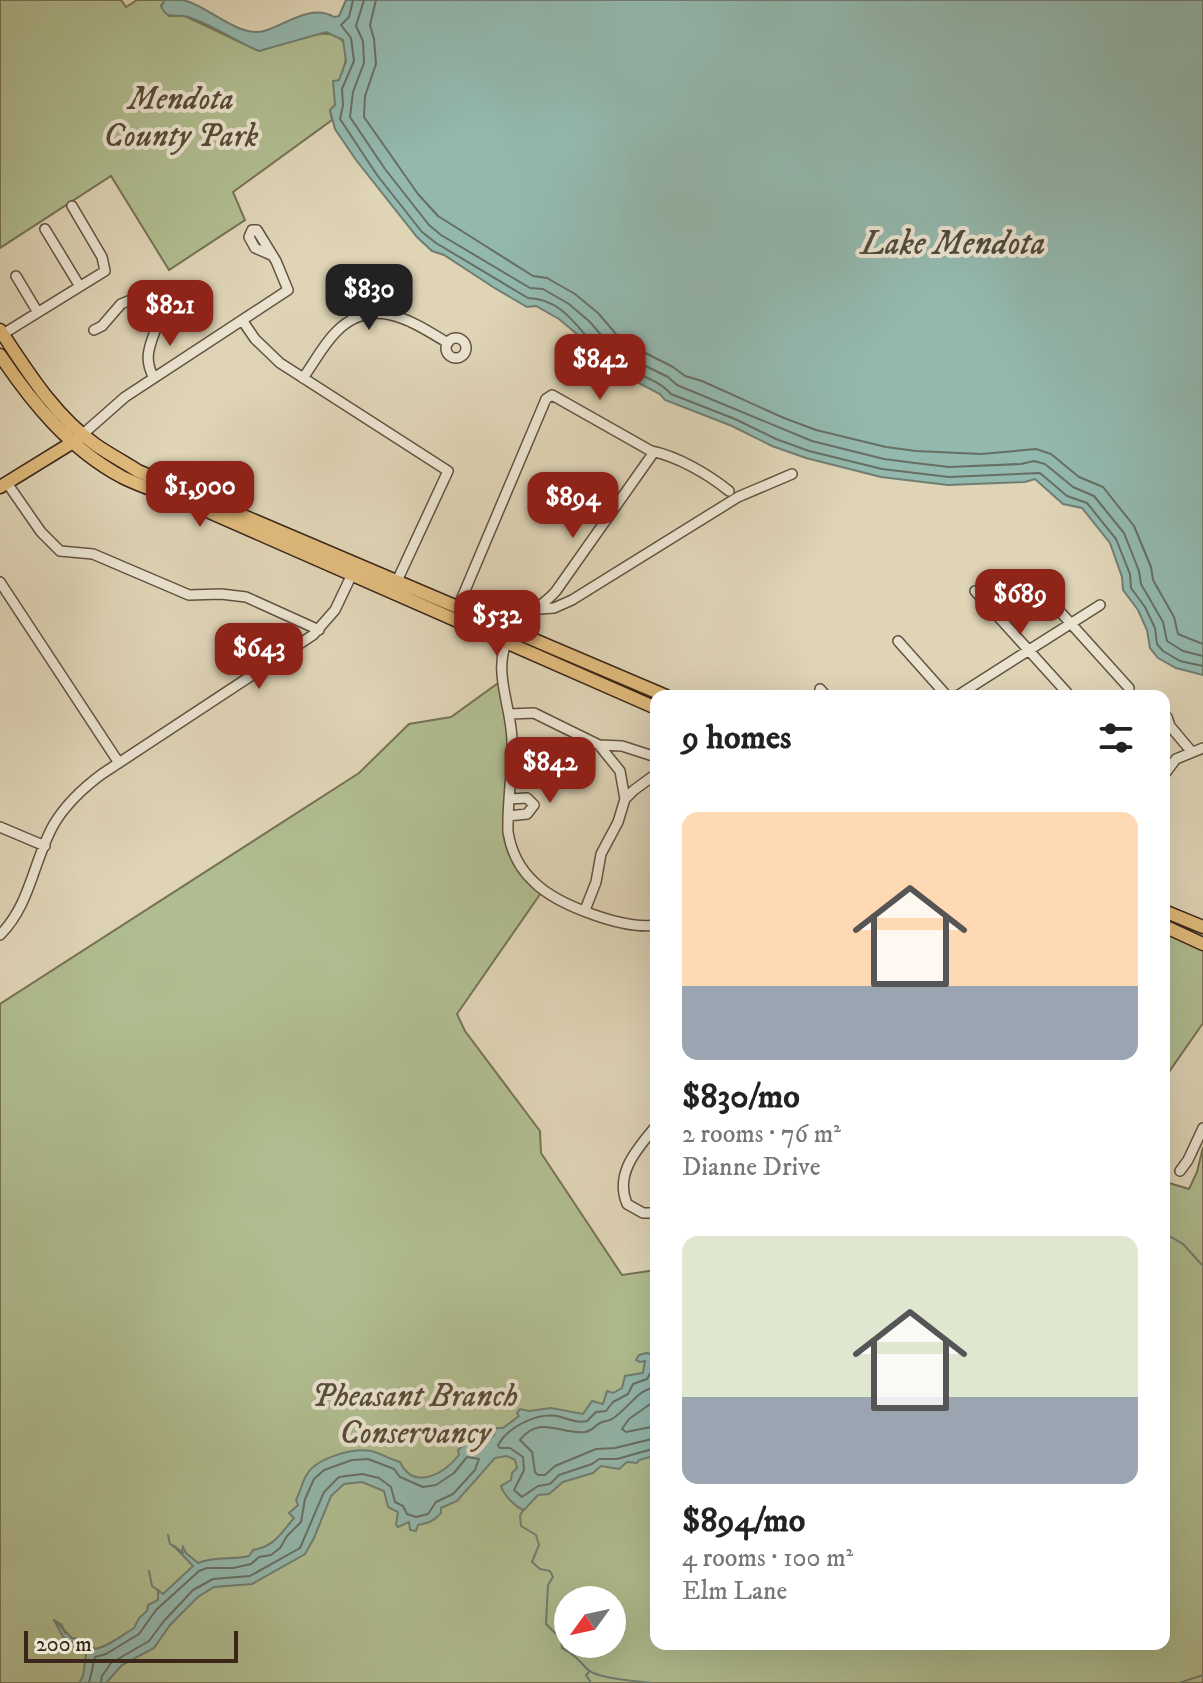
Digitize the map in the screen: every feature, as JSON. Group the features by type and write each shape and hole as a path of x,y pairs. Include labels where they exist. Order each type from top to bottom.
{"main road":[{"path":"1,332 40,390 78,438"},
{"path":"0,355 31,399 112,470 134,482 354,569 507,643 650,705"},
{"path":"3,485 78,438"},
{"path":"354,569 397,581 652,690"},
{"path":"1170,913 1203,927"},
{"path":"1170,929 1202,943"}],"street":[{"path":"1,332 105,271 106,267 72,206"},
{"path":"45,229 79,285"},
{"path":"78,438 114,405 288,290 271,255"},
{"path":"16,276 37,311"},
{"path":"94,330 102,326 121,304 143,295 153,299 160,315 147,353 154,378"},
{"path":"303,378 334,333 358,317 384,313 397,315 448,343"},
{"path":"242,320 268,353 448,471 397,581"},
{"path":"458,607 553,384"},
{"path":"549,396 555,395 654,452 691,467 729,491"},
{"path":"650,926 626,925 585,910 543,890 528,876 511,846 508,816 512,743 510,714 500,671 507,643 519,621 556,591 654,452"},
{"path":"535,609 554,608 572,600 738,497 792,474"},
{"path":"3,485 60,551 93,554 189,595 246,597 319,630"},
{"path":"0,935 22,907 54,825 73,799 119,763 301,645 319,630 335,610 354,569"},
{"path":"0,582 119,763"},
{"path":"975,591 1065,690"},
{"path":"967,690 1100,605"},
{"path":"1055,606 1129,688"},
{"path":"898,641 942,690"},
{"path":"510,714 534,713 599,745 611,756 620,771 625,799 618,822 601,854 596,882 585,910"},
{"path":"1170,726 1191,751"},
{"path":"599,745 622,746 650,755"},
{"path":"1170,767 1176,759 1203,748"},
{"path":"625,799 650,778"},
{"path":"508,816 527,814 534,805 527,798 509,799"},
{"path":"0,827 45,846"},
{"path":"1180,1171 1203,1128"},
{"path":"650,1134 633,1156 623,1183 627,1204 643,1213 650,1213"}],"green space":[{"name":"Mendota County Park","path":"0,0 121,0 126,7 137,0 165,0 161,6 169,16 183,15 259,51 313,35 337,37 344,44 346,57 335,105 330,110 332,120 233,192 245,220 169,270 111,176 0,248"},
{"name":"Pheasant Branch Conservancy","path":"501,681 510,714 511,846 543,890 457,1014 465,1031 540,1131 541,1153 622,1275 650,1271 650,1650 1170,1650 1170,1183 1189,1189 1203,1147 1203,1683 0,1683 0,1004 359,773 409,724 451,717"},
{"path":"1170,929 1203,944 1203,1023 1170,1070"}],"water":[{"name":"Lake Mendota","path":"165,0 192,3 233,26 254,32 307,14 339,16 346,0 1203,0 1203,675 1176,668 1158,658 1150,648 1147,630 1138,610 1123,590 1122,577 1110,543 1082,508 1063,504 1035,479 948,485 881,477 806,458 665,400 660,394 604,365 559,319 536,306 527,307 444,255 432,251 417,237 335,129 330,110 335,105 333,81 339,80 346,61 343,40 326,32 259,51 197,20 166,13 161,6"},
{"path":"650,1354 650,1457 637,1463 627,1462 619,1469 601,1466 593,1473 563,1482 549,1494 538,1495 524,1510 510,1500 501,1486 511,1480 517,1468 515,1460 507,1456 495,1458 457,1501 441,1508 438,1516 418,1525 416,1531 410,1530 409,1522 396,1525 398,1512 388,1507 384,1491 362,1482 344,1484 331,1496 305,1554 252,1584 214,1587 198,1597 170,1625 154,1648 122,1665 106,1683 79,1683 86,1655 80,1647 63,1637 54,1620 72,1638 95,1649 116,1640 134,1628 148,1605 158,1600 158,1590 163,1594 193,1566 173,1545 182,1552 183,1547 198,1563 249,1556 253,1550 267,1546 294,1518 289,1513 298,1505 296,1500 306,1476 326,1459 344,1453 371,1451 400,1462 413,1476 429,1476 453,1462 459,1455 458,1450 466,1443 470,1445 470,1450 494,1435 496,1428 503,1428 519,1416 517,1413 520,1409 551,1408 583,1414 592,1401 603,1404 607,1391 613,1393 622,1388 625,1376 643,1373 645,1361 636,1360 639,1355"}],"waterway":[{"path":"1170,1236 1183,1244 1203,1266"},
{"path":"523,1510 521,1526 536,1535 539,1545 532,1562 540,1569 550,1571 553,1577 548,1585 546,1624 561,1639 562,1648 599,1675 652,1683"},
{"path":"168,1535 170,1544 183,1553"},
{"path":"149,1571 152,1586 159,1591"},
{"path":"54,1620 62,1625 65,1633"},
{"path":"589,1672 586,1675 591,1683"},
{"path":"1179,1683 1203,1675"}]}
